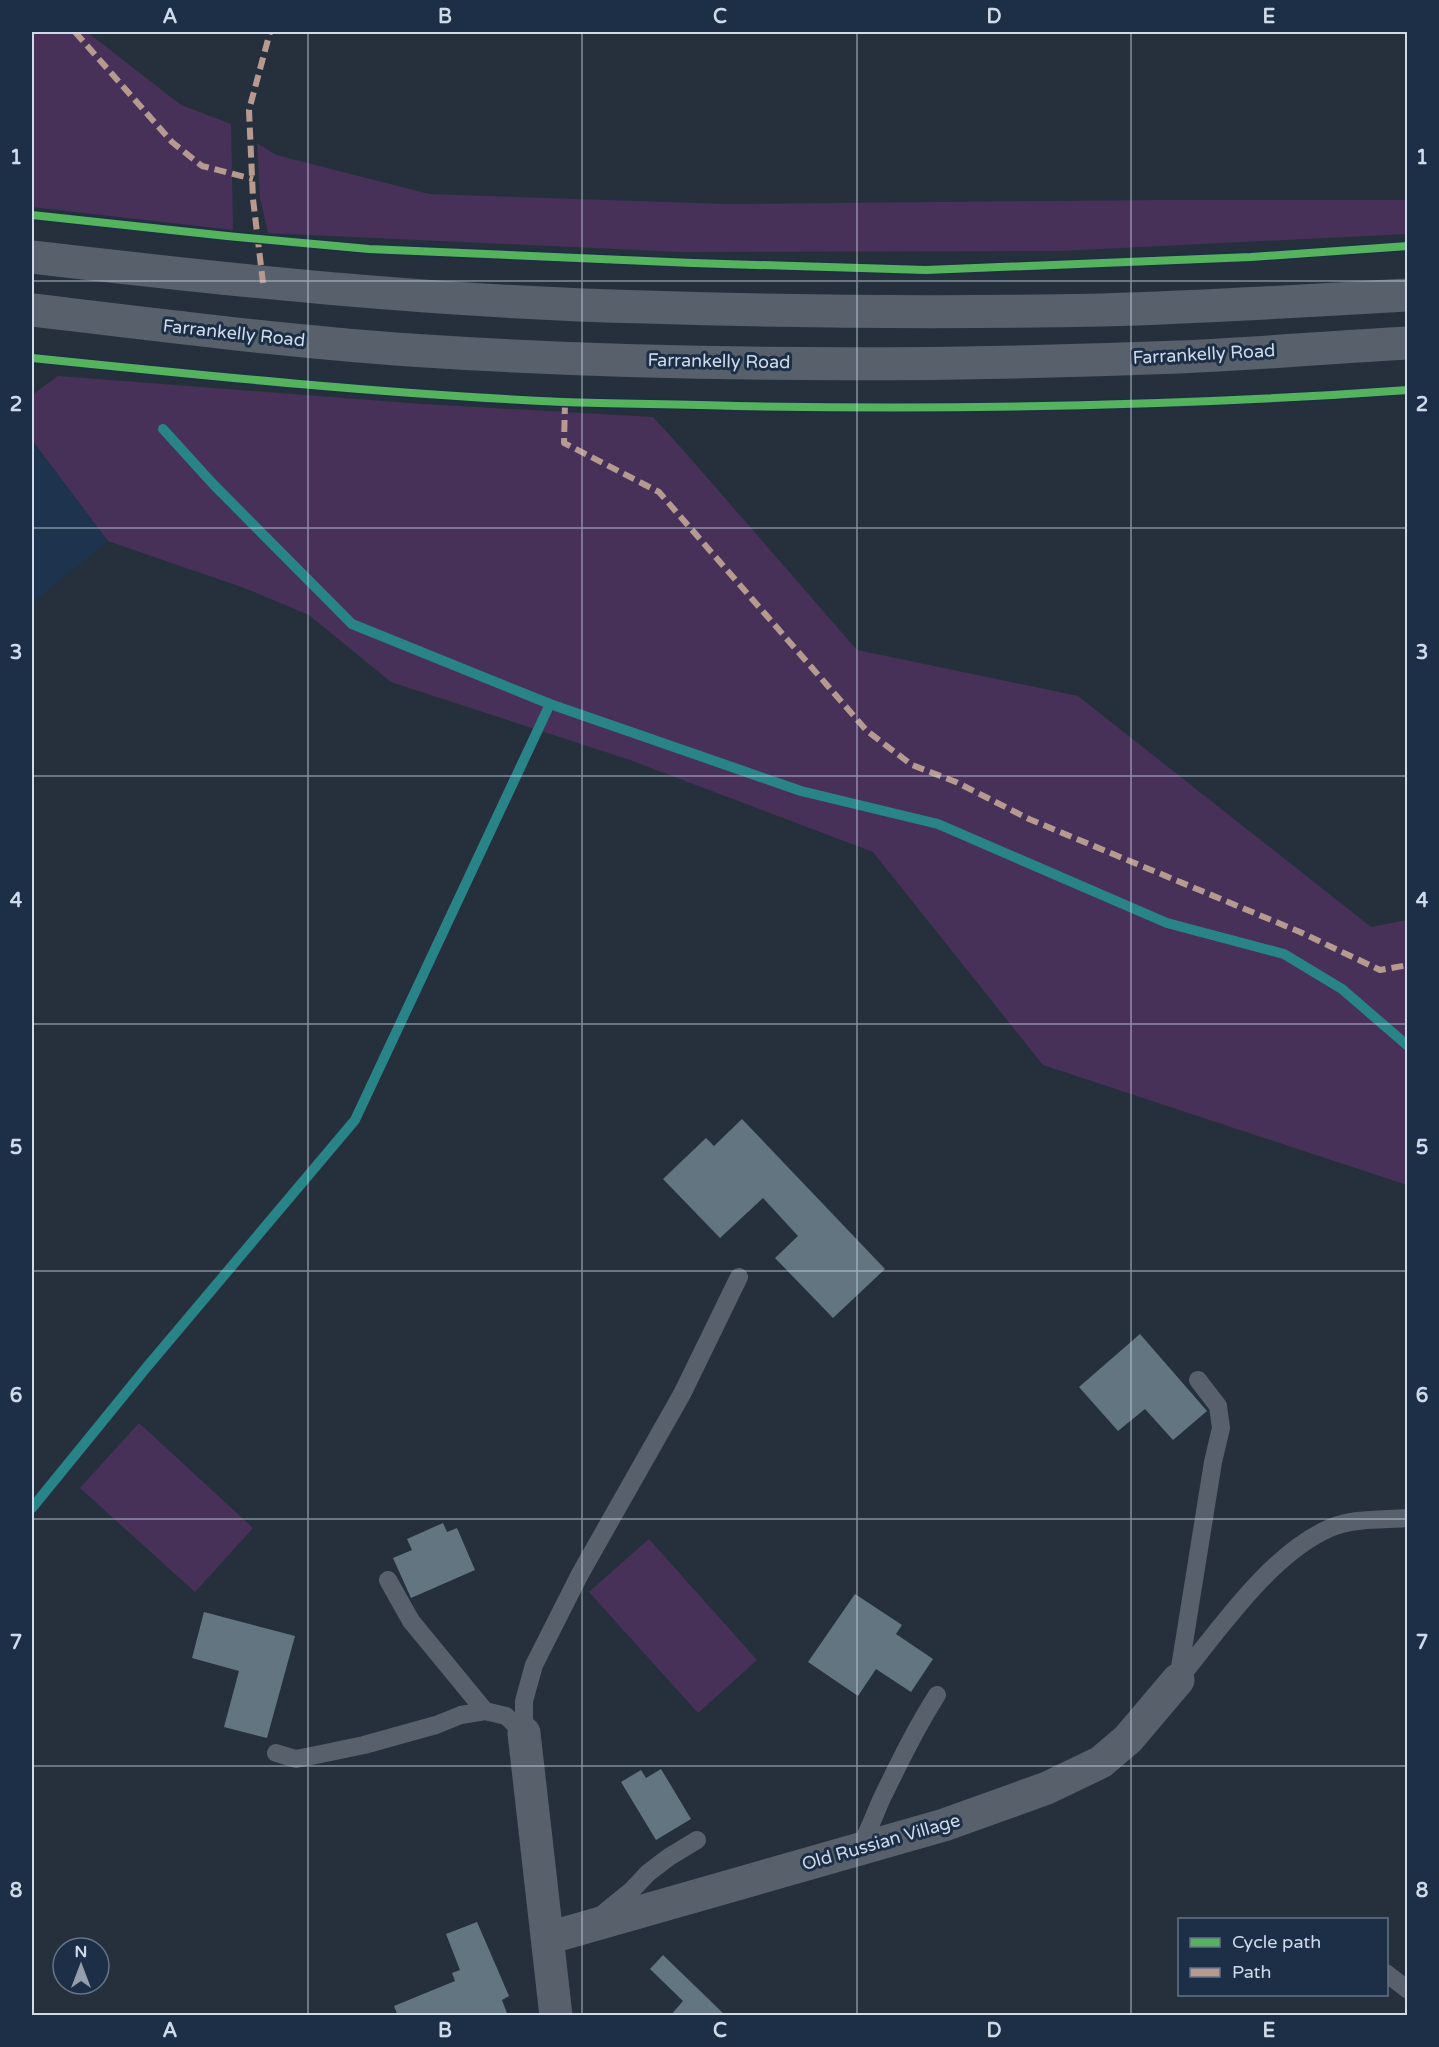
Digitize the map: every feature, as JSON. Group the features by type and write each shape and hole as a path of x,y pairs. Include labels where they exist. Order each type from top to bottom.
{"main road":[{"path":"32,257 187,275 353,290 643,308 872,312 1102,310 1407,295"},
{"name":"Farrankelly Road","path":"32,310 183,328 410,350 658,361 907,363 1157,357 1407,343"},
{"name":"Old Russian Village","path":"548,1938 944,1825 1047,1788 1101,1762 1128,1739 1178,1680"},
{"path":"524,1733 556,2016"}],"lane":[{"path":"524,1733 524,1701 534,1665 580,1574 682,1394 739,1277"},
{"path":"1178,1680 1213,1462 1221,1428 1218,1406 1198,1380"},
{"path":"1178,1680 1268,1571 1304,1543 1331,1528 1363,1521 1407,1518"},
{"path":"387,1580 411,1621 485,1711"},
{"path":"858,1848 867,1835 916,1729 937,1695"},
{"path":"276,1753 296,1759 321,1754 436,1725 461,1715 485,1711 506,1716 524,1733"},
{"path":"602,1923 605,1912 632,1890 648,1873 697,1840"},
{"path":"1388,1975 1407,1990"}],"shaded area":[{"path":"32,32 87,32 181,105 231,124 233,230 32,207"},
{"path":"257,143 276,155 429,194 727,204 1407,200 1407,234 1060,251 681,252 268,233 260,198"},
{"path":"58,376 422,404 653,417 857,650 1078,696 1371,927 1407,920 1407,1185 1043,1065 873,852 630,760 391,682 309,615 247,589 108,541 32,440 32,395"},
{"path":"32,440 108,541 32,603"},
{"path":"139,1423 253,1528 195,1592 80,1488"},
{"path":"649,1539 757,1660 698,1713 589,1592"}],"building":[{"path":"742,1119 885,1269 833,1318 775,1258 798,1236 763,1198 720,1238 663,1179 706,1138 714,1146"},
{"path":"1140,1334 1207,1411 1173,1440 1145,1409 1118,1431 1079,1387"},
{"path":"443,1523 447,1532 457,1528 475,1570 411,1598 393,1558 412,1550 407,1539"},
{"path":"855,1594 902,1625 896,1634 933,1659 911,1692 876,1669 858,1696 808,1662"},
{"path":"204,1612 295,1636 267,1738 224,1727 239,1671 192,1658"},
{"path":"661,1769 691,1819 656,1840 621,1782 641,1770 646,1778"},
{"path":"477,1922 509,1996 502,2000 508,2016 398,2016 394,2006 455,1981 452,1973 460,1970 446,1934"},
{"path":"663,1955 726,2016 670,2016 683,2001 650,1969"}],"waterway":[{"path":"163,429 213,484 352,624 550,704 801,791 938,824 1167,923 1284,954 1342,989 1408,1046"},
{"path":"32,1508 146,1368 355,1120 550,704"}],"marked path":[{"path":"75,32 172,142 202,166 253,179"},
{"path":"263,283 253,199 249,110 270,32"},
{"path":"565,402 564,443 659,492 867,731 912,765 956,782 1029,819 1300,932 1380,970 1408,965"}],"cycle path":[{"path":"32,215 369,249 926,270 1251,257 1408,246"},
{"path":"32,358 230,378 496,399 563,402 820,407 1072,406 1240,400 1408,390"}]}
